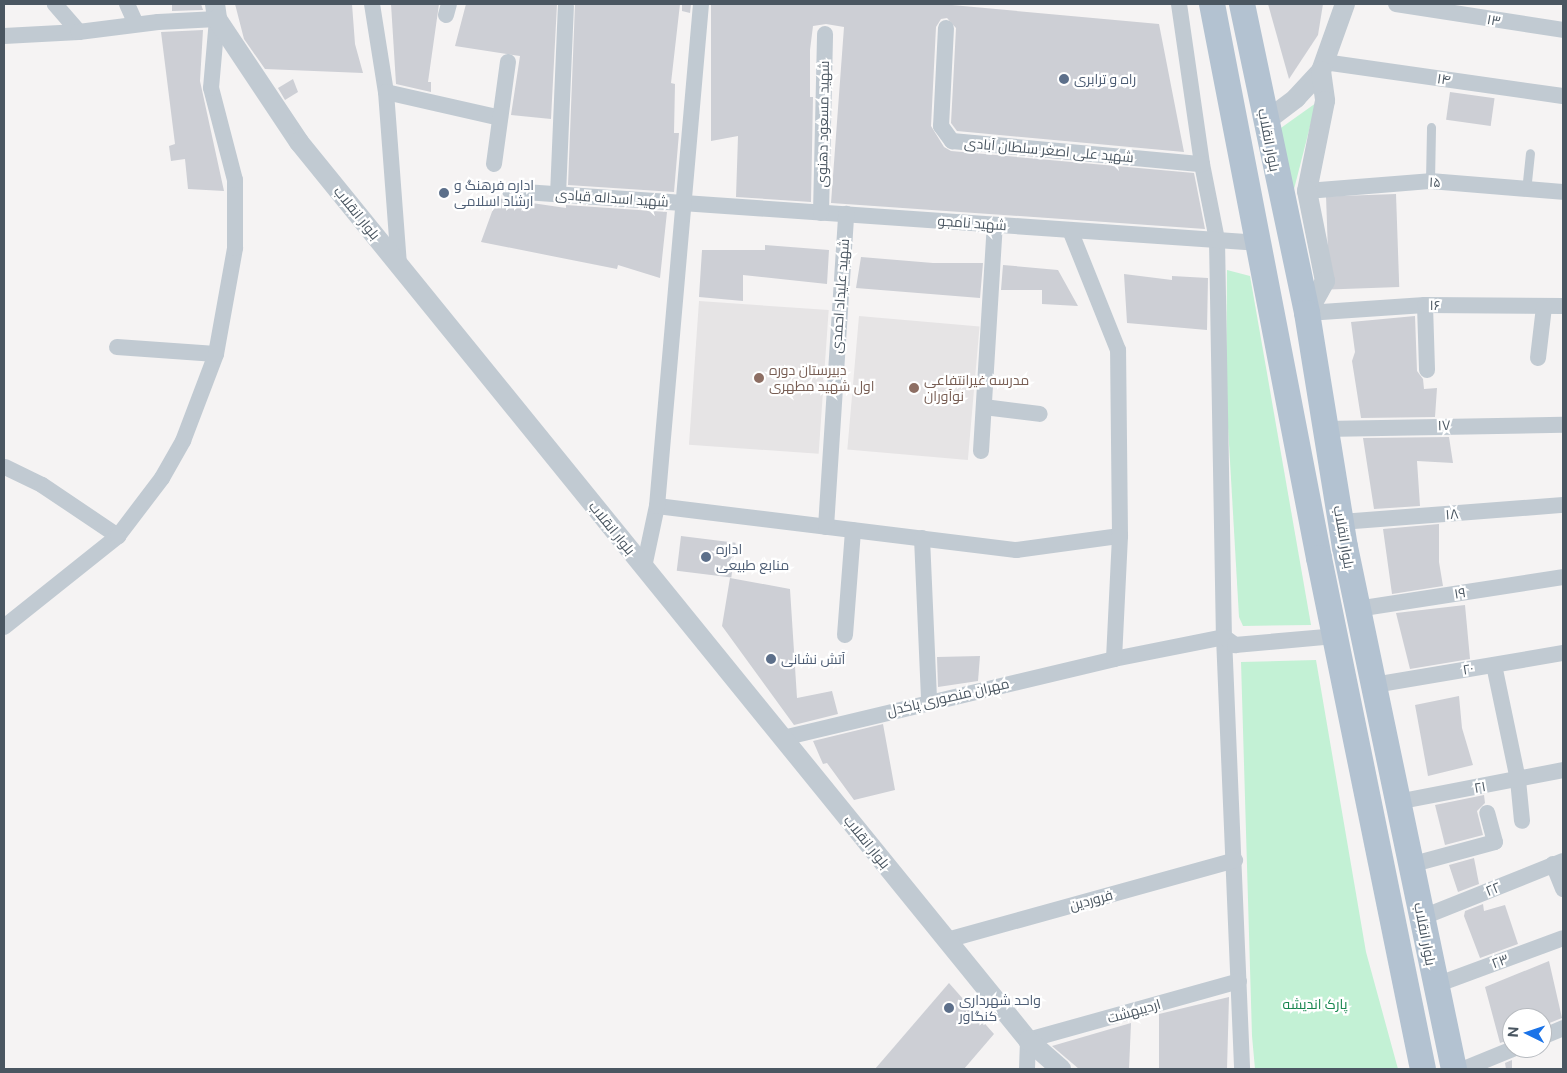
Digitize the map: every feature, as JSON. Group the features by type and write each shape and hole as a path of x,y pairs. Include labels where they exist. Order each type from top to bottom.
{"main road":[{"name":"بلوار انقلاب","path":"1212,4 1335,636 1423,1069"},
{"name":"بلوار انقلاب","path":"1242,4 1307,313 1324,429 1357,609 1454,1069"}],"street":[{"path":"54,4 79,32"},
{"path":"127,4 136,24"},
{"path":"372,4 386,92 400,266"},
{"path":"644,567 657,506 701,4"},
{"path":"1179,4 1202,164 1217,240 1224,637 1235,860 1242,1069"},
{"path":"1266,122 1296,98 1323,66 1346,4"},
{"name":"۱۳","path":"1396,4 1563,30"},
{"path":"558,195 566,6"},
{"path":"4,36 79,32 216,11 211,88 235,180 235,248 216,354 183,441 162,478 118,536 4,627"},
{"name":"بلوار انقلاب","path":"216,11 299,142 1028,1040 1061,1069"},
{"name":"شهید علی اصغر سلطان آبادی","path":"946,28 941,126 952,141 1202,164"},
{"name":"شهید مسعود دهنوی","path":"820,213 825,34"},
{"path":"494,164 508,62"},
{"path":"1307,313 1325,280 1307,191 1324,101 1323,66"},
{"name":"۱۴","path":"1323,66 1563,96"},
{"path":"386,92 500,118"},
{"name":"۱۵","path":"1307,191 1430,181 1526,192 1563,192"},
{"name":"شهید اسداله قبادی","path":"510,191 684,203"},
{"name":"شهید نامجو","path":"684,203 1260,243"},
{"name":"شهید علیداد احمدی","path":"826,526 846,214"},
{"path":"981,451 995,225"},
{"path":"1070,230 1118,350 1120,536 1114,659"},
{"path":"1425,305 1427,370"},
{"name":"۱۶","path":"1307,313 1425,305 1563,306"},
{"path":"1538,358 1544,307"},
{"path":"117,347 216,354"},
{"path":"984,407 1040,414"},
{"name":"۱۷","path":"1324,429 1563,425"},
{"path":"5,467 42,485 118,536"},
{"name":"۱۸","path":"1341,522 1563,505"},
{"path":"657,506 1016,550 1120,536"},
{"path":"845,635 853,530"},
{"path":"922,538 929,701"},
{"name":"۱۹","path":"1357,609 1563,577"},
{"name":"مهران منصوری پاکدل","path":"783,738 929,701 1114,659 1224,637 1235,645 1335,636"},
{"name":"۲۰","path":"1374,685 1563,653"},
{"path":"1494,665 1518,780 1522,821"},
{"name":"۲۱","path":"1397,802 1563,770"},
{"path":"1410,865 1495,842 1487,814"},
{"name":"فروردین","path":"947,940 1235,860"},
{"path":"1558,863 1563,889"},
{"name":"۲۲","path":"1423,917 1558,863"},
{"name":"۲۳","path":"1436,985 1563,938"},
{"name":"اردیبهشت","path":"1028,1040 1239,981"},
{"path":"1027,1069 1028,1040"},
{"path":"1464,1069 1502,1053"}],"lane":[{"path":"1430,181 1432,127"},
{"path":"1526,192 1530,153"}],"shaded area":[{"name":"دبیرستان دوره اول شهید مطهری","path":"699,301 829,310 819,454 689,445"},
{"name":"مدرسه غیرانتفاعی نوآوران","path":"859,316 980,327 968,460 847,449"}],"green space":[{"path":"1316,103 1292,197 1278,130"},
{"path":"1227,270 1250,276 1311,625 1243,626 1239,617 1226,392"},
{"name":"پارک اندیشه","path":"1316,660 1366,952 1398,1069 1255,1069 1252,1036 1241,662"}],"building":[{"path":"172,4 201,4 203,10 172,11"},
{"path":"235,4 352,4 355,44 363,73 265,69 244,39"},
{"path":"391,4 439,4 428,82 431,82 431,92 396,84"},
{"path":"466,4 557,4 551,119 511,115 520,56 455,46"},
{"path":"575,4 680,4 671,83 675,84 674,133 679,133 674,192 568,185"},
{"path":"682,4 691,4 690,13 682,11"},
{"path":"711,4 941,4 1159,24 1184,152 957,131 951,123 956,28 947,18 941,19 936,27 931,126 944,147 951,151 1194,173 1205,229 831,203 844,27 826,24 813,26 810,50 810,97 813,97 811,202 736,197 738,136 711,141"},
{"path":"1268,4 1323,4 1318,35 1289,79"},
{"path":"203,30 200,81 224,191 188,189 185,159 171,161 169,146 175,144 161,32"},
{"path":"293,79 298,92 285,100 278,88"},
{"path":"1450,92 1495,98 1491,126 1446,120"},
{"path":"1396,194 1399,287 1329,289 1326,196"},
{"path":"497,198 566,208 566,205 667,212 660,278 618,265 617,269 481,242"},
{"path":"765,245 829,250 827,284 743,275 743,301 699,297 702,250 765,250"},
{"path":"861,257 933,263 983,263 980,298 856,288"},
{"path":"1003,265 1058,270 1078,306 1042,304 1042,290 1001,290"},
{"path":"1124,274 1172,280 1172,276 1208,278 1207,330 1127,323"},
{"path":"1415,316 1417,371 1423,379 1424,389 1437,388 1435,417 1361,418 1352,361 1355,352 1351,322"},
{"path":"1449,437 1453,463 1417,461 1420,506 1374,509 1363,438"},
{"path":"1439,524 1439,562 1443,586 1392,594 1383,529"},
{"name":"اداره منابع طبیعی","path":"681,536 736,543 731,577 677,571"},
{"name":"آتش نشانی","path":"730,578 790,589 797,698 832,691 838,714 794,725 722,626"},
{"path":"1465,605 1470,659 1410,669 1396,613"},
{"path":"980,656 978,681 938,687 937,657"},
{"path":"1459,696 1462,728 1473,765 1428,776 1415,705"},
{"path":"883,724 895,790 854,800 827,763 823,764 813,741"},
{"path":"1484,795 1485,803 1477,811 1483,835 1445,845 1435,805"},
{"path":"1474,858 1479,884 1458,892 1449,865"},
{"path":"1483,904 1484,911 1505,905 1518,944 1480,958 1464,916 1465,911"},
{"path":"1549,961 1562,1018 1552,1022 1552,1008 1502,1008 1502,1042 1500,1043 1485,987"},
{"name":"واحد شهرداری کنگاور","path":"949,983 994,1034 964,1069 875,1069"},
{"path":"1229,997 1227,1069 1159,1069 1159,1014"},
{"path":"1131,1023 1129,1069 1079,1069 1052,1046"},
{"path":"1512,1060 1512,1069 1506,1069 1505,1063"}],"place":[{"name":"راه و ترابری","path":"1064,79"},
{"name":"اداره فرهنگ و ارشاد اسلامی","path":"444,193"},
{"name":"دبیرستان دوره اول شهید مطهری","path":"759,378"},
{"name":"مدرسه غیرانتفاعی نوآوران","path":"914,388"},
{"name":"اداره منابع طبیعی","path":"706,557"},
{"name":"آتش نشانی","path":"771,659"},
{"name":"واحد شهرداری کنگاور","path":"949,1008"}]}
